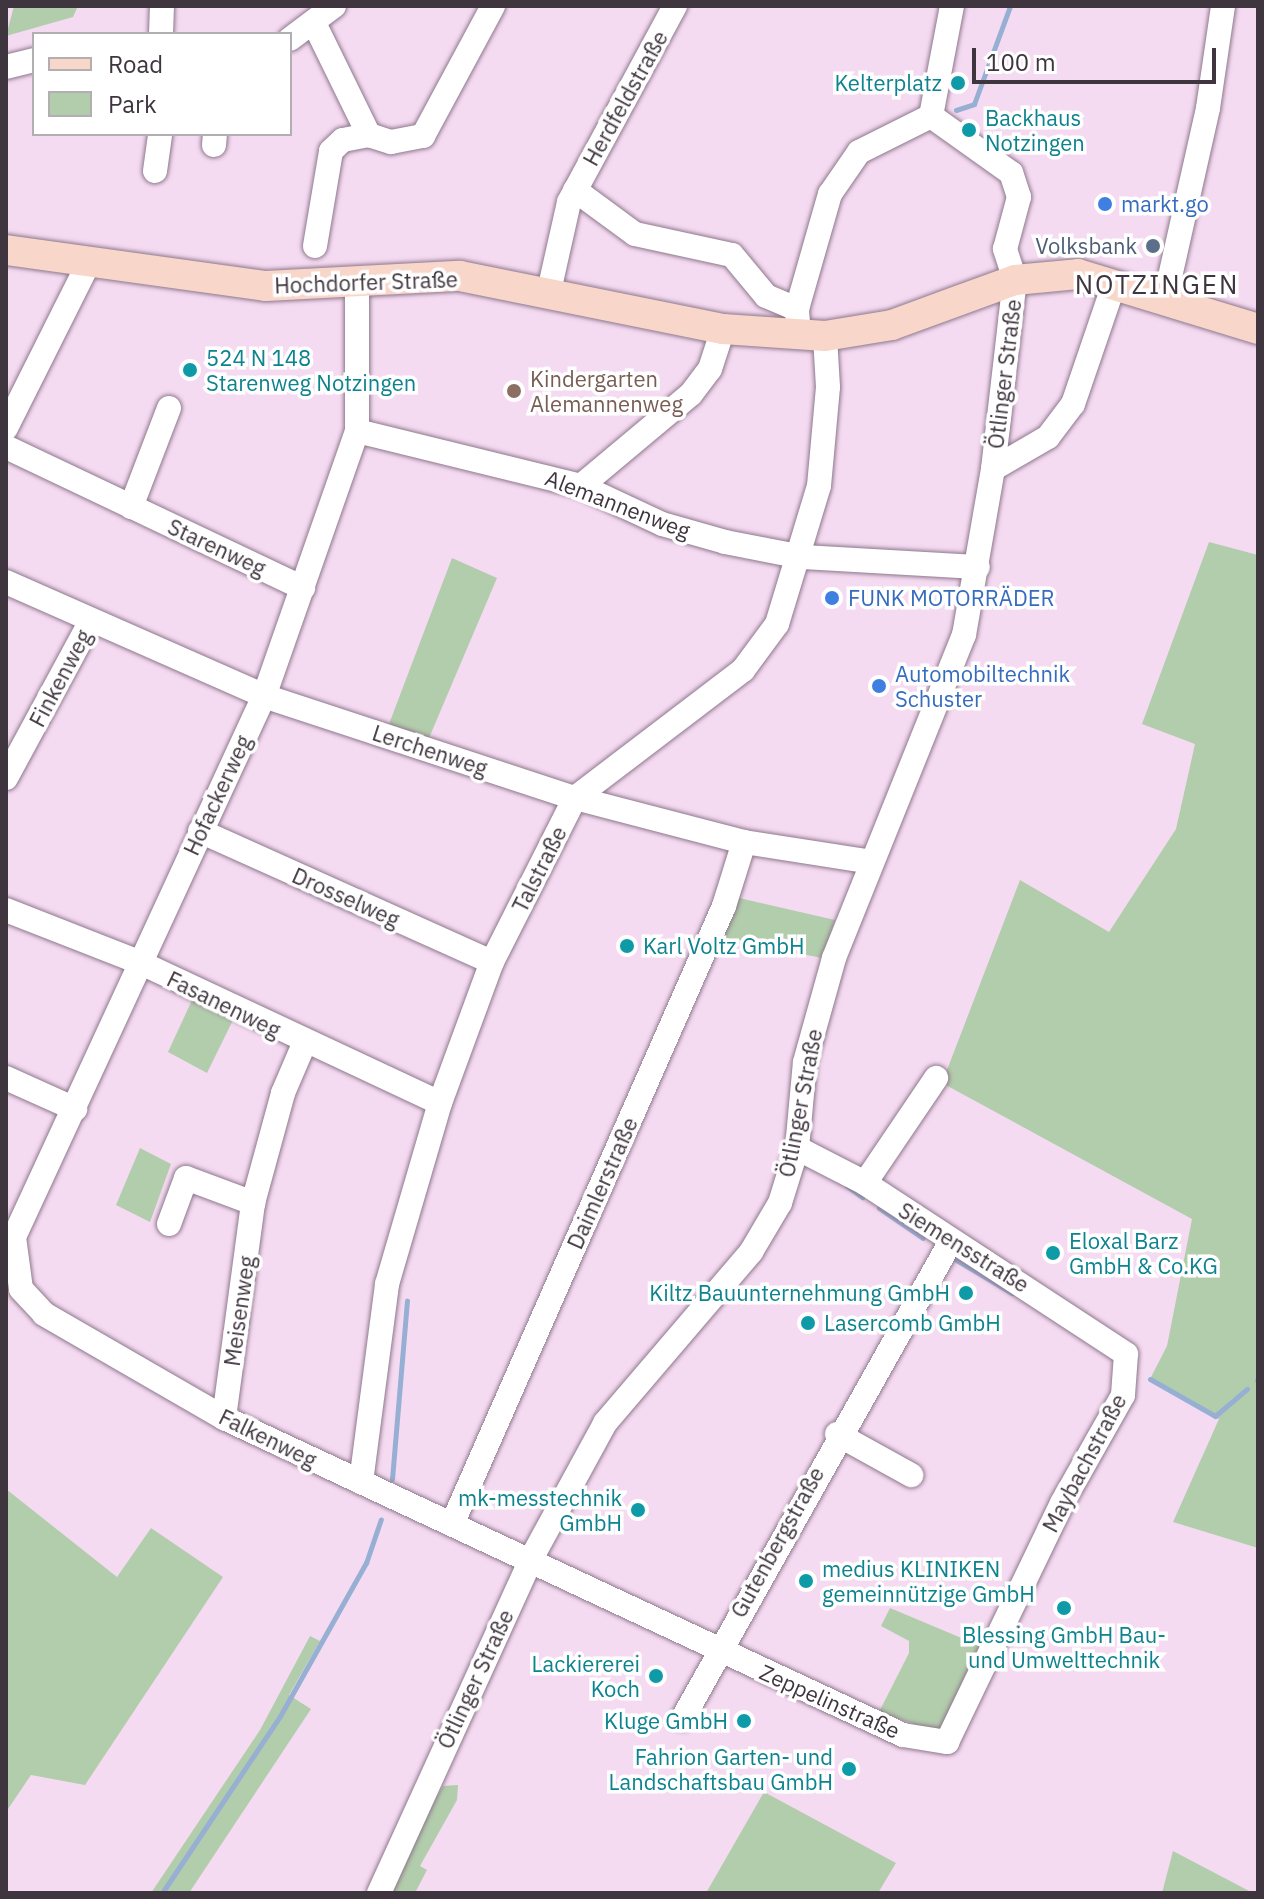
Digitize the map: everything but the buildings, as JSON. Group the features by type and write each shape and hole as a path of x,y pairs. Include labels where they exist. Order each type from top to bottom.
{"main road":[{"name":"Hochdorfer Straße","path":"6,250 88,264 266,286 460,276 549,291 723,329 892,325 1015,280 1051,272 1114,284 1258,329"}],"street":[{"path":"161,32 162,6"},
{"path":"292,38 315,25 334,6"},
{"path":"315,246 331,151 343,140 369,135 391,142 423,136 493,6"},
{"name":"Herdfeldstraße","path":"549,291 575,190 675,6"},
{"path":"952,6 931,116 1011,173 1019,197 1005,249 1015,280"},
{"path":"1165,299 1208,108 1223,6"},
{"path":"315,25 369,135"},
{"path":"6,67 32,60"},
{"name":"Talstraße","path":"361,1482 387,1284 440,1103 492,962 575,798 743,670 777,624 802,557 819,486 807,326 817,230 845,168 859,152 931,116"},
{"path":"155,171 160,136"},
{"name":"Herdfeldstraße","path":"575,190 635,234 732,255 766,296 807,326"},
{"path":"6,428 88,264"},
{"name":"Ötlinger Straße","path":"379,1893 531,1559 605,1423 751,1252 780,1203 797,1148 818,1010 871,862 945,690 978,567 1015,280"},
{"name":"Hofackerweg","path":"14,1287 14,1237 264,696 357,431 357,282"},
{"name":"Ötlinger Straße","path":"993,469 1048,437 1073,404 1114,284"},
{"path":"581,486 691,394 710,369 723,329"},
{"path":"131,507 169,408"},
{"name":"Alemannenweg","path":"357,431 581,486 662,524 802,557 978,567"},
{"name":"Starenweg","path":"6,447 303,588"},
{"name":"Lerchenweg","path":"6,582 264,696 575,798 744,842 871,862"},
{"name":"Finkenweg","path":"6,778 91,621"},
{"name":"Drosselweg","path":"200,831 492,962"},
{"name":"Daimlerstraße","path":"453,1522 724,906 744,842"},
{"name":"Fasanenweg","path":"6,910 139,962 304,1044 440,1103"},
{"name":"Meisenweg","path":"224,1418 253,1203 283,1093 304,1044"},
{"path":"6,1078 75,1109"},
{"path":"865,1183 936,1078"},
{"name":"Siemensstraße","path":"797,1148 865,1183 1126,1354"},
{"path":"169,1224 186,1178 253,1203"},
{"name":"Gutenbergstraße","path":"716,1650 837,1434 951,1241"},
{"name":"Falkenweg","path":"14,1287 44,1314 224,1418 531,1559"},
{"name":"Maybachstraße","path":"947,1742 1062,1503 1123,1395 1126,1354"},
{"path":"837,1434 911,1475"},
{"name":"Zeppelinstraße","path":"531,1559 716,1650 903,1735 947,1742"},
{"path":"683,1718 716,1650"}],"green space":[{"path":"14,6 78,6 73,17 6,36"},
{"path":"1209,542 1258,555 1258,1548 1173,1522 1219,1419 1150,1379 1167,1346 1192,1219 942,1083 1020,880 1109,932 1176,829 1195,744 1142,724"},
{"path":"452,558 497,578 429,738 389,724"},
{"path":"735,897 835,920 822,958 718,937"},
{"path":"193,998 234,1018 207,1073 168,1052"},
{"path":"140,1148 171,1164 150,1222 116,1205"},
{"path":"6,1489 117,1577 151,1528 223,1577 85,1785 31,1775 6,1812"},
{"path":"890,1608 983,1647 943,1734 879,1712 909,1653 909,1641 881,1626"},
{"path":"310,1636 320,1641 289,1695 311,1709 189,1893 151,1893 260,1730"},
{"path":"458,1785 457,1800 420,1866 427,1870 415,1893 383,1893 443,1786"},
{"path":"764,1792 896,1863 878,1893 706,1893"},
{"path":"1173,1851 1253,1893 1162,1893"}],"waterway":[{"path":"956,110 974,104 1010,6"},
{"path":"847,1186 862,1197"},
{"path":"879,1208 923,1238"},
{"path":"953,1258 1012,1293"},
{"path":"392,1479 407,1301"},
{"path":"1150,1379 1215,1416 1247,1389"},
{"path":"162,1893 280,1716 366,1563 381,1519"}],"place":[{"name":"Kelterplatz","path":"958,83"},
{"name":"Backhaus Notzingen","path":"969,130"},
{"name":"markt.go","path":"1105,204"},
{"name":"Volksbank","path":"1153,246"},
{"name":"524 N 148 Starenweg Notzingen","path":"190,370"},
{"name":"Kindergarten Alemannenweg","path":"514,391"},
{"name":"FUNK MOTORRÄDER","path":"832,598"},
{"name":"Automobiltechnik Schuster","path":"879,686"},
{"name":"Karl Voltz GmbH","path":"627,946"},
{"name":"Eloxal Barz GmbH & Co.KG","path":"1053,1253"},
{"name":"Kiltz Bauunternehmung GmbH","path":"966,1293"},
{"name":"Lasercomb GmbH","path":"808,1323"},
{"name":"mk-messtechnik GmbH","path":"638,1510"},
{"name":"medius KLINIKEN gemeinnützige GmbH","path":"806,1581"},
{"name":"Blessing GmbH Bau- und Umwelttechnik","path":"1064,1608"},
{"name":"Lackiererei Koch","path":"656,1676"},
{"name":"Kluge GmbH","path":"744,1721"},
{"name":"Fahrion Garten- und Landschaftsbau GmbH","path":"849,1769"}],"district":[{"name":"NOTZINGEN","path":"1157,285"}]}
